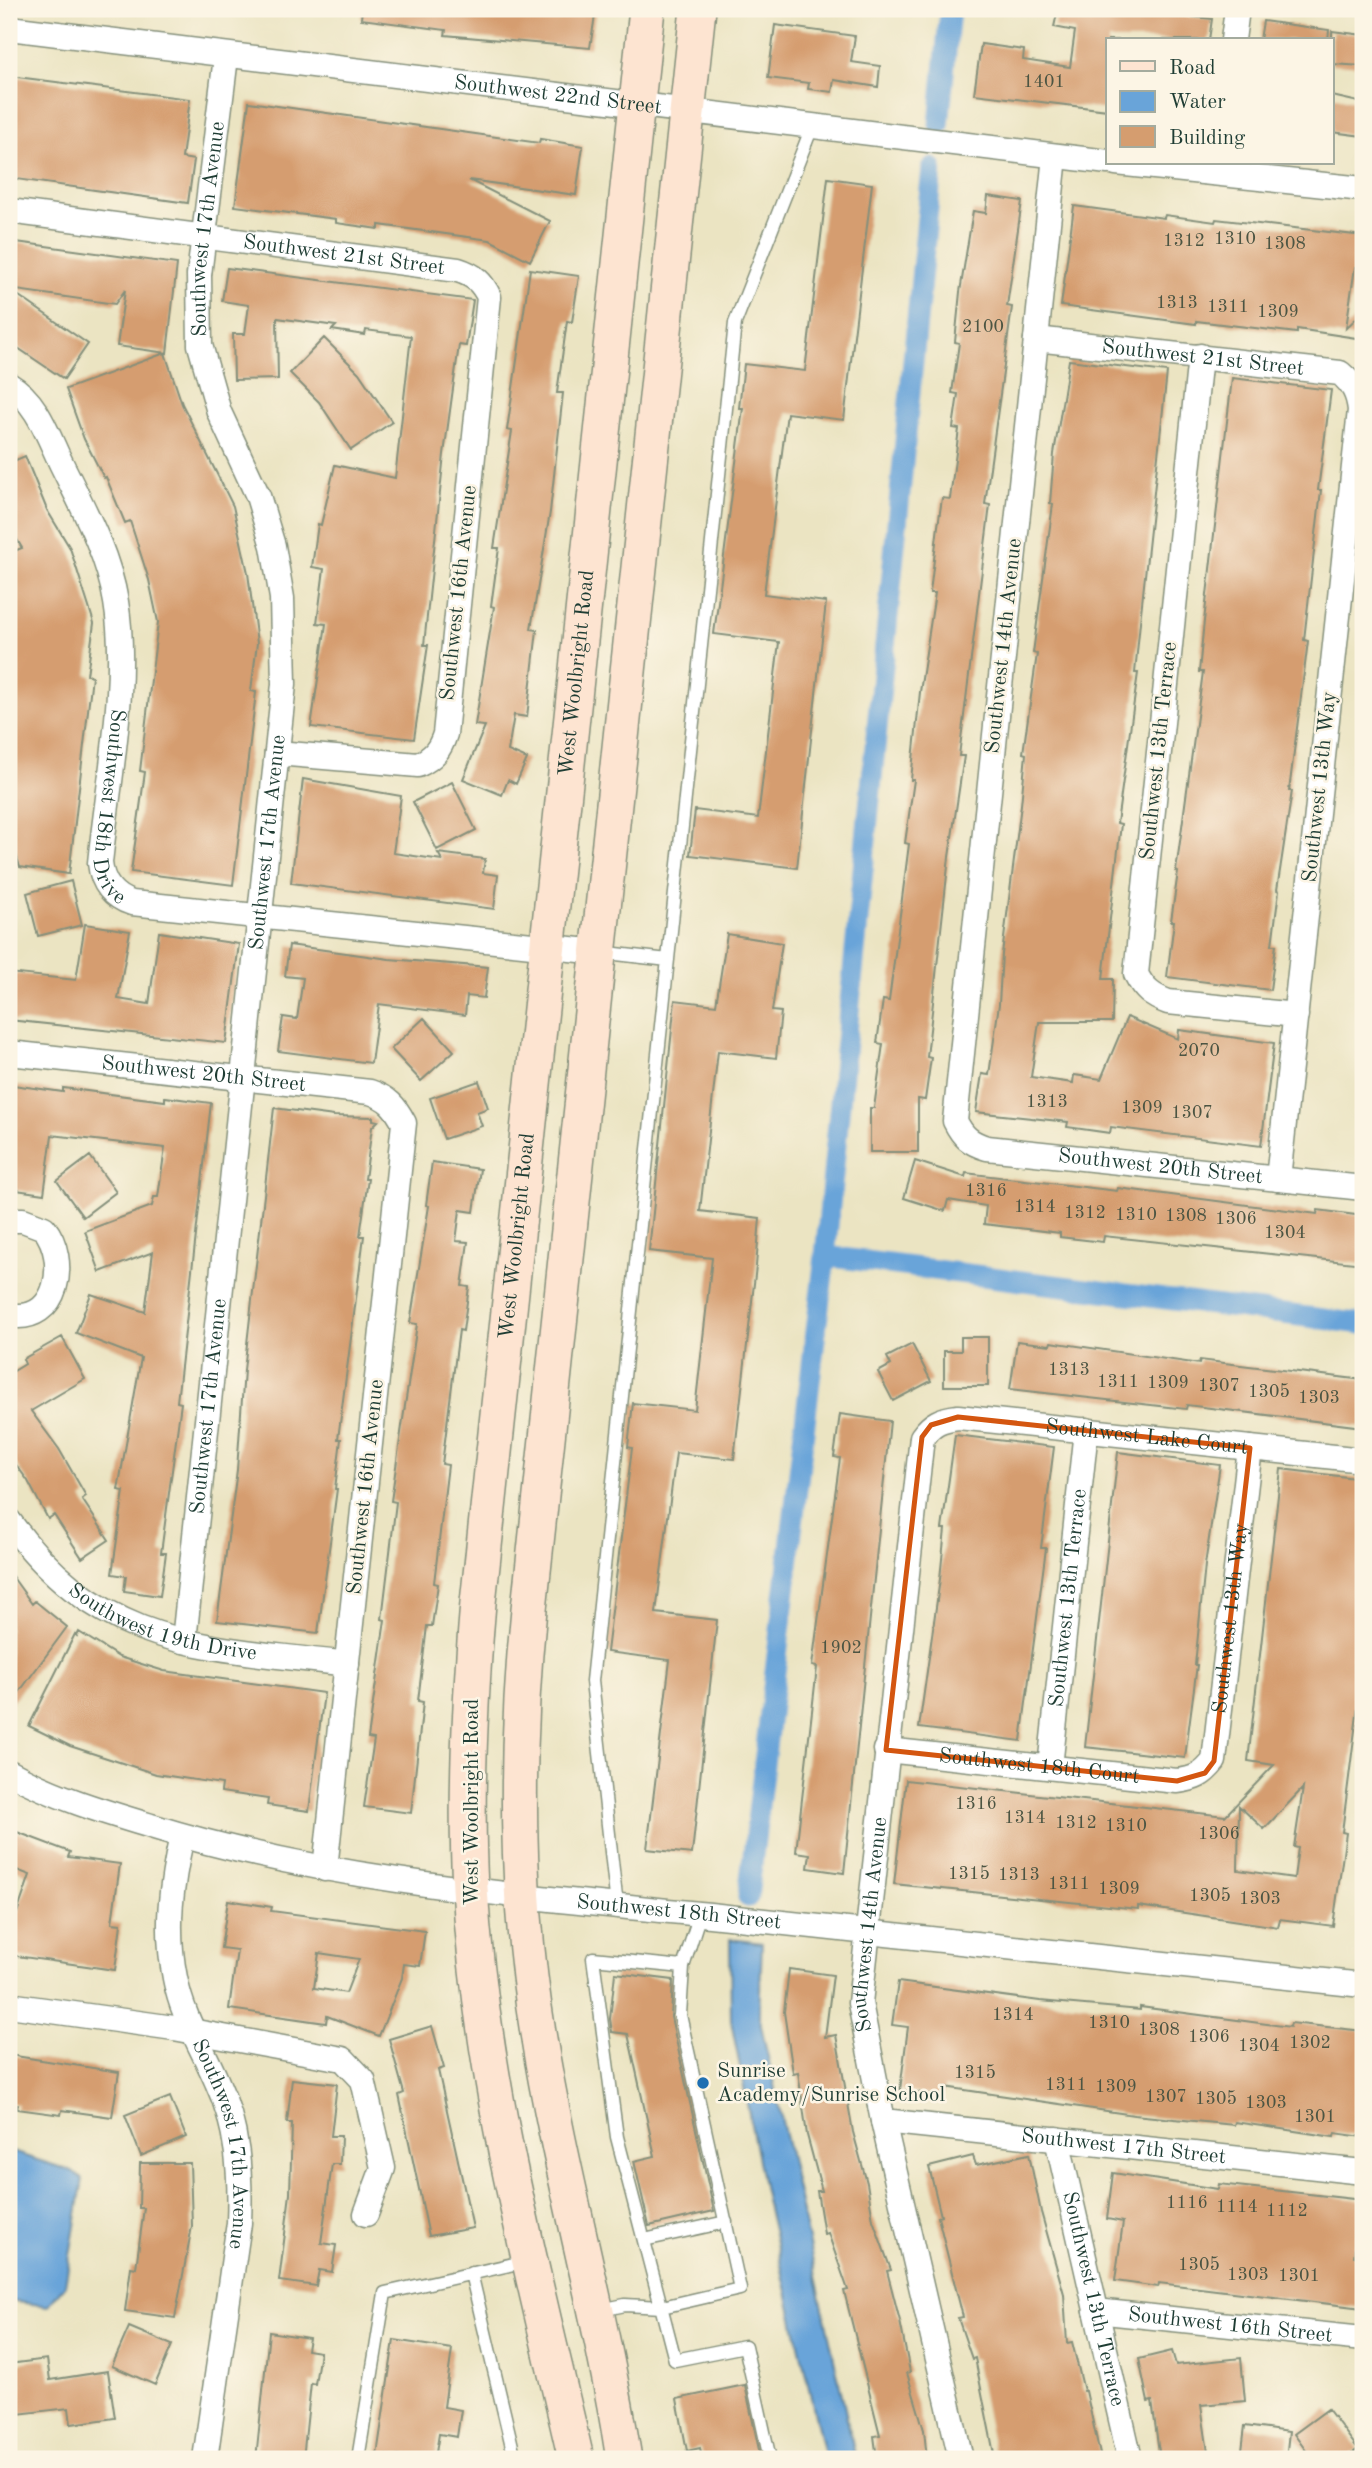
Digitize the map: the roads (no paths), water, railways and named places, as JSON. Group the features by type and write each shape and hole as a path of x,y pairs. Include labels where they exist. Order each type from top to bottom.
{"main road":[{"name":"West Woolbright Road","path":"576,2459 495,2091 470,1888 468,1732 478,1603 647,9"},
{"path":"624,2459 538,2033 523,1895 520,1776 524,1660 698,9"}],"street":[{"path":"1233,38 1237,9"},
{"name":"Southwest 22nd Street","path":"9,28 226,57 1106,162"},
{"name":"Southwest 17th Avenue","path":"184,1641 284,684 282,598 273,546 258,496 219,412 202,356 197,310 226,57"},
{"name":"Southwest 14th Avenue","path":"962,1134 955,1121 1055,156"},
{"path":"1137,164 1219,168 1363,189"},
{"name":"Southwest 21st Street","path":"9,211 204,235 472,274"},
{"name":"Southwest 16th Avenue","path":"277,753 418,765 431,759 440,748 445,734 489,297 483,284 472,274"},
{"name":"Southwest 21st Street","path":"1036,339 1340,373 1351,382 1358,395"},
{"name":"Southwest 13th Terrace","path":"1200,356 1136,975 1148,992 1168,1002 1296,1015"},
{"name":"Southwest 18th Drive","path":"9,384 35,410 90,522 116,601 120,670 100,863 101,877 118,899 132,903 260,917 599,951"},
{"name":"Southwest 13th Way","path":"1278,1179 1360,410 1358,395"},
{"name":"Southwest 20th Street","path":"9,1053 370,1092 384,1097 396,1107"},
{"name":"Southwest 16th Avenue","path":"324,1869 403,1143 404,1122 396,1107"},
{"name":"Southwest 20th Street","path":"962,1134 973,1144 987,1148 1363,1188"},
{"path":"9,1220 23,1220 44,1228 55,1248 58,1269 55,1288 44,1308 26,1317 9,1315"},
{"name":"Southwest Lake Court","path":"931,1425 943,1418 958,1417 1363,1460"},
{"name":"Southwest 14th Avenue","path":"931,1425 922,1437 886,1750 861,2019 961,2459"},
{"name":"Southwest 13th Terrace","path":"1050,1767 1086,1430"},
{"name":"Southwest 13th Way","path":"1192,1779 1205,1773 1214,1761 1250,1448"},
{"name":"Southwest 19th Drive","path":"9,1521 53,1574 81,1598 110,1616 143,1630 184,1641 347,1664"},
{"name":"Southwest 18th Court","path":"886,1750 1177,1781 1192,1779"},
{"name":"Southwest 18th Street","path":"9,1772 57,1797 182,1836 324,1869 617,1906 1363,1985"},
{"name":"Southwest 17th Avenue","path":"182,1836 173,1873 170,1945 175,1980 193,2032 218,2083 230,2117 240,2187 239,2223 205,2459"},
{"path":"9,2004 330,2055 354,2067 363,2080 383,2168 366,2214"},
{"name":"Southwest 17th Street","path":"883,2121 1363,2172"},
{"name":"Southwest 13th Terrace","path":"1057,2139 1130,2459"},
{"name":"Southwest 16th Street","path":"1096,2311 1363,2339"}],"lane":[{"path":"617,1906 592,1681 735,323 812,127"},
{"path":"599,951 668,960"},
{"path":"595,2311 625,2305 662,2307 740,2289 680,2015 683,1966 700,1914"},
{"path":"683,1966 593,1958 617,2137 675,2360 745,2346 770,2459"},
{"path":"644,2240 726,2222"},
{"path":"358,2459 385,2293 531,2260"},
{"path":"471,2273 515,2459"}],"water":[{"path":"730,1939 762,1943 759,2016 856,2459 825,2459 763,2186 731,2021"},
{"path":"9,2151 72,2171 83,2179 65,2285 48,2306 9,2301"}],"waterway":[{"path":"939,125 950,9"},
{"path":"748,1897 825,1256 932,168"},
{"path":"825,1256 1363,1324"}],"place":[{"name":"Sunrise Academy/Sunrise School","path":"703,2083"}]}
